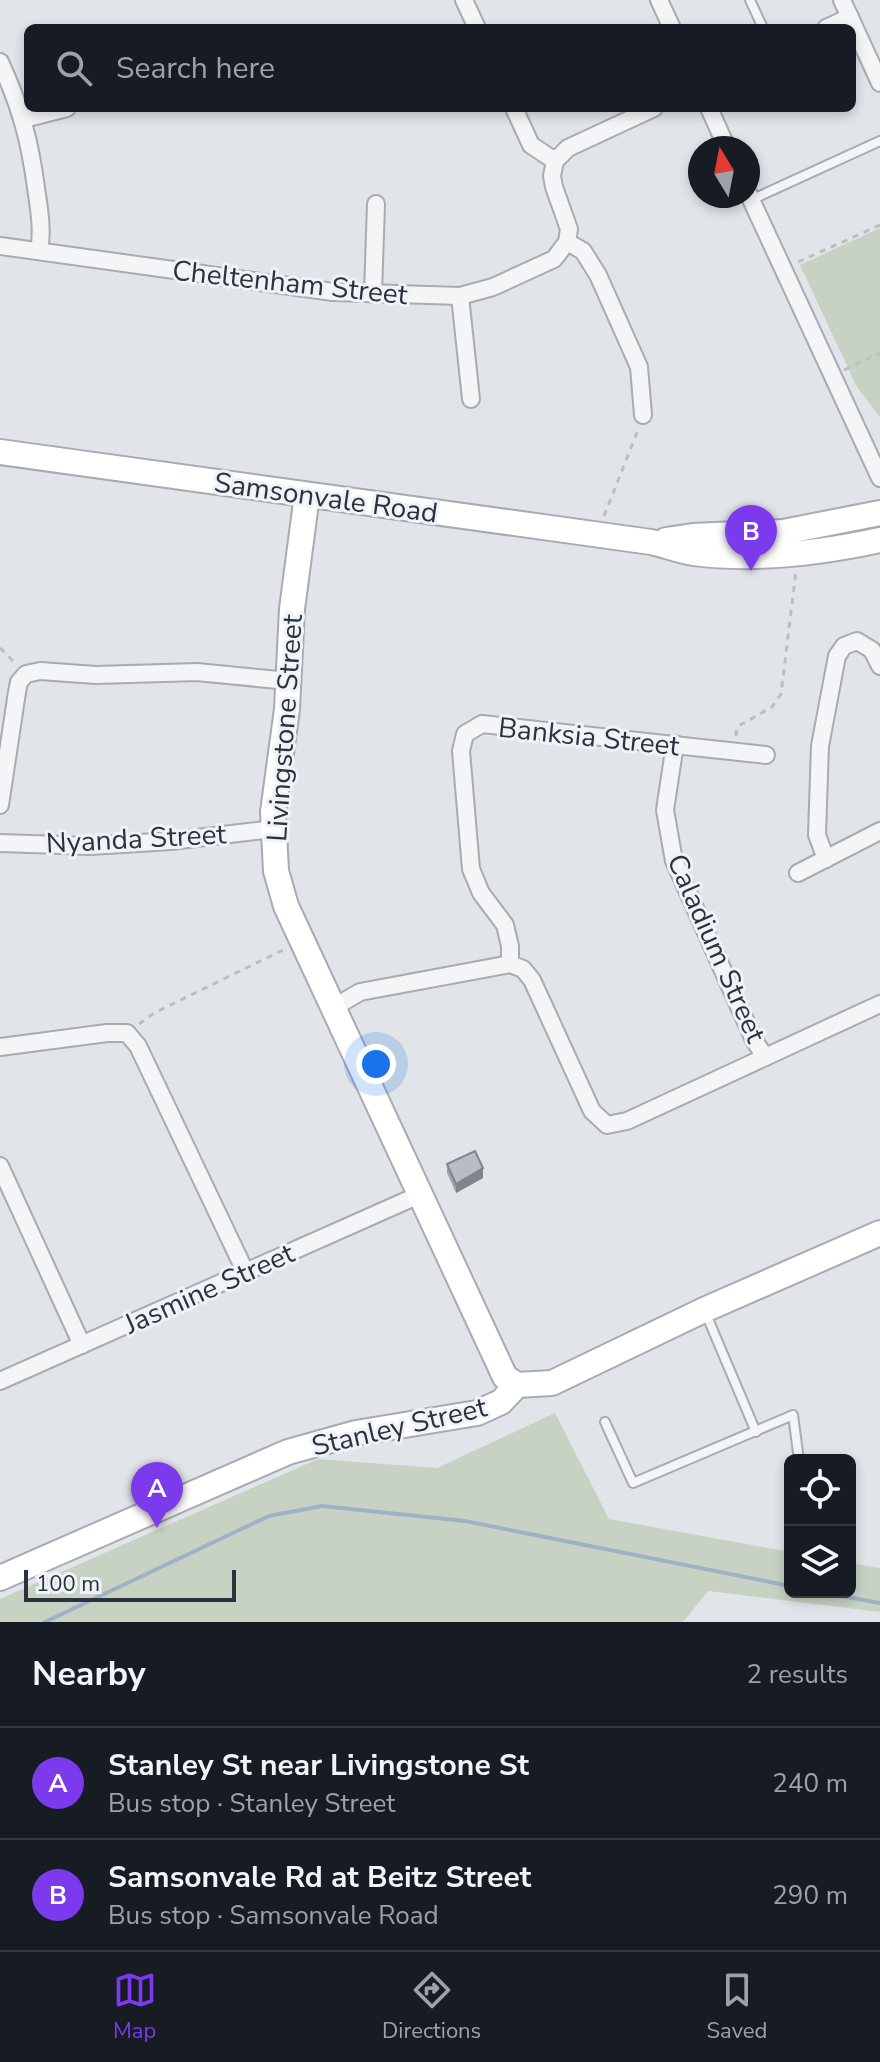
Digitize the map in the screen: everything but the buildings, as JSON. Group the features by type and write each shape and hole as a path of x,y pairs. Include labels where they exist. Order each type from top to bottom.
{"street":[{"path":"464,0 475,24"},
{"path":"659,0 670,24"},
{"path":"842,0 853,24"},
{"path":"835,24 850,17"},
{"path":"856,30 880,83"},
{"path":"0,62 24,119 39,206 39,251"},
{"path":"24,119 51,112"},
{"path":"516,112 531,145 555,161"},
{"path":"643,415 639,367 598,275 583,251 567,242 569,229 552,176 555,161 568,148 645,112"},
{"path":"711,112 722,136"},
{"path":"373,294 376,204"},
{"path":"756,208 880,478"},
{"name":"Cheltenham Street","path":"0,246 333,292 460,296 493,287 554,259 567,242"},
{"path":"460,296 471,399"},
{"name":"Samsonvale Road","path":"0,452 651,542 691,552 747,555 807,552 880,540"},
{"name":"Livingstone Street","path":"307,495 292,609 273,829 276,871 286,906 499,1368 505,1377 517,1385"},
{"name":"Samsonvale Road","path":"651,542 693,536 783,532 880,513"},
{"path":"826,859 817,835 820,746 832,692 834,666 844,646 857,641 872,650 880,666"},
{"path":"0,805 17,692 19,682 26,674 40,671 96,675 197,672 288,681"},
{"name":"Banksia Street","path":"510,964 505,925 481,893 471,869 461,751 465,734 482,724 766,755"},
{"name":"Caladium Street","path":"675,744 665,810 674,861 754,1040 765,1057"},
{"name":"Nyanda Street","path":"0,843 90,846 171,841 273,829"},
{"path":"798,873 880,831"},
{"path":"0,835 0,843"},
{"path":"333,1008 360,992 510,964 523,969 532,980 592,1111 607,1125 627,1121 880,1004"},
{"path":"0,1047 127,1033 138,1046 245,1271"},
{"path":"0,1166 82,1345"},
{"name":"Jasmine Street","path":"0,1381 419,1195"},
{"name":"Stanley Street","path":"0,1578 288,1452 356,1433 477,1413 501,1402 517,1385 552,1383 704,1310 880,1233"}],"lane":[{"path":"750,0 761,24"},
{"path":"760,192 880,141"},
{"path":"704,1310 756,1432"},
{"path":"605,1422 633,1483 793,1415 798,1454"}],"path":[{"path":"794,264 880,225"},
{"path":"844,370 880,353"},
{"path":"604,516 643,415"},
{"path":"733,752 737,727 772,707 781,694 796,571"},
{"path":"0,648 26,674"},
{"path":"127,1033 154,1013 286,948"}],"green space":[{"path":"880,228 880,417 857,387 800,265"},
{"path":"555,1413 609,1519 784,1551 784,1598 856,1598 856,1564 880,1568 880,1612 708,1591 683,1622 0,1622 0,1599 318,1459 437,1468"}],"waterway":[{"path":"45,1622 269,1516 322,1506 465,1521 784,1585"},
{"path":"853,1598 880,1603"}],"place":[{"name":"Samsonvale Rd at Beitz Street","path":"751,571"},
{"name":"Stanley St near Livingstone St","path":"157,1528"}]}
